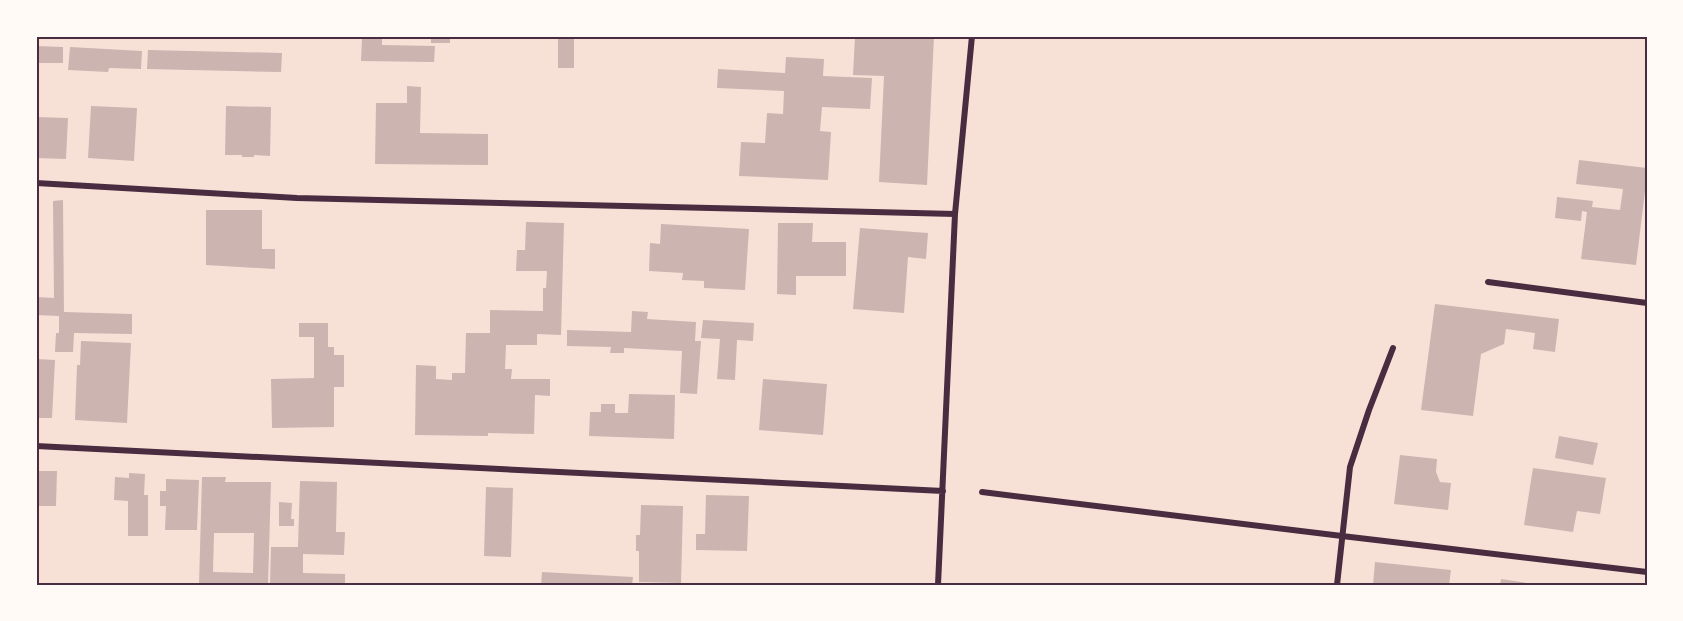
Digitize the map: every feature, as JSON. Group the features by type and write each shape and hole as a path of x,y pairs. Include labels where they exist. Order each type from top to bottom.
{"street":[{"path":"938,585 954,214 972,36"},
{"path":"36,183 297,198 954,214"},
{"path":"1488,282 1647,303"},
{"path":"1337,585 1350,466 1393,348"},
{"path":"36,446 943,491"},
{"path":"982,492 1647,572"}],"building":[{"path":"431,36 450,36 450,43 431,43"},
{"path":"558,36 574,36 574,68 558,68"},
{"path":"855,36 934,36 927,185 879,182 884,76 853,75"},
{"path":"362,38 382,39 382,45 435,46 434,62 361,61"},
{"path":"37,46 63,47 63,63 36,63"},
{"path":"70,47 142,51 141,69 109,68 108,72 68,70"},
{"path":"148,50 282,53 281,72 147,69"},
{"path":"786,57 824,59 823,76 872,78 870,109 822,107 820,131 831,132 828,180 739,176 741,142 765,143 767,113 783,114 784,91 717,88 718,69 785,73"},
{"path":"407,86 421,87 420,133 488,134 488,165 375,164 376,103 407,103"},
{"path":"91,106 137,108 134,161 88,158"},
{"path":"226,106 271,107 270,156 225,155"},
{"path":"36,117 68,118 66,159 36,158"},
{"path":"1579,160 1647,168 1636,265 1581,259 1587,212 1582,211 1581,221 1555,218 1557,197 1593,201 1592,207 1620,210 1623,189 1576,184"},
{"path":"63,200 64,312 132,314 132,334 74,333 73,352 55,352 56,333 59,333 59,316 36,315 36,297 54,298 53,201"},
{"path":"206,210 262,210 262,249 275,249 275,269 206,265"},
{"path":"526,222 564,223 561,335 537,334 537,345 506,345 505,369 512,369 511,379 550,379 550,396 535,395 534,434 415,435 416,365 436,366 436,379 452,380 452,373 465,373 466,333 490,333 490,310 543,311 543,288 546,288 547,271 516,271 517,250 525,250"},
{"path":"778,223 813,223 812,242 846,242 846,276 796,276 796,295 777,294"},
{"path":"661,224 749,229 745,290 704,288 704,281 682,280 683,273 649,271 650,243 660,244"},
{"path":"860,228 928,233 926,259 908,257 904,313 853,309"},
{"path":"1435,304 1559,319 1555,352 1533,349 1535,333 1506,329 1504,344 1481,354 1473,416 1421,410"},
{"path":"632,311 648,312 647,319 696,322 695,341 701,341 697,394 680,393 682,351 624,348 624,353 610,353 611,347 567,346 567,330 631,332"},
{"path":"703,320 754,323 753,341 737,340 735,380 717,379 720,339 701,338"},
{"path":"299,323 328,323 328,347 334,347 334,355 344,355 344,387 334,387 334,427 272,428 271,379 314,378 314,337 299,337"},
{"path":"81,341 131,343 127,423 75,420 77,365 80,365"},
{"path":"36,359 55,360 52,418 36,418"},
{"path":"763,379 827,384 823,435 759,430"},
{"path":"629,394 675,395 674,439 589,436 590,412 601,412 601,404 615,404 615,413 628,413"},
{"path":"1559,436 1598,443 1593,465 1555,458"},
{"path":"1400,455 1437,459 1436,472 1440,482 1451,483 1448,510 1394,504"},
{"path":"1533,468 1606,478 1600,514 1577,511 1573,532 1524,525"},
{"path":"36,471 57,471 56,506 36,506"},
{"path":"129,473 145,474 144,495 148,495 148,536 128,536 128,501 114,500 115,477 129,478"},
{"path":"202,477 226,477 225,482 271,482 268,585 199,585","holes":["214,533 254,533 253,573 213,572"]},
{"path":"166,479 199,480 197,530 165,530 166,506 160,506 160,491 166,491"},
{"path":"300,481 337,482 336,532 345,532 344,555 303,554 303,573 345,574 345,585 270,585 271,547 298,547"},
{"path":"486,487 513,488 511,557 484,556"},
{"path":"706,495 749,496 747,551 696,550 696,534 705,534"},
{"path":"279,502 292,503 291,519 294,519 294,526 279,526"},
{"path":"641,505 683,506 681,583 639,582 639,551 636,551 636,535 640,535"},
{"path":"1375,562 1451,570 1449,585 1373,585"},
{"path":"542,572 633,577 632,585 541,585"},
{"path":"1501,579 1535,584 1535,585 1500,585"}]}
